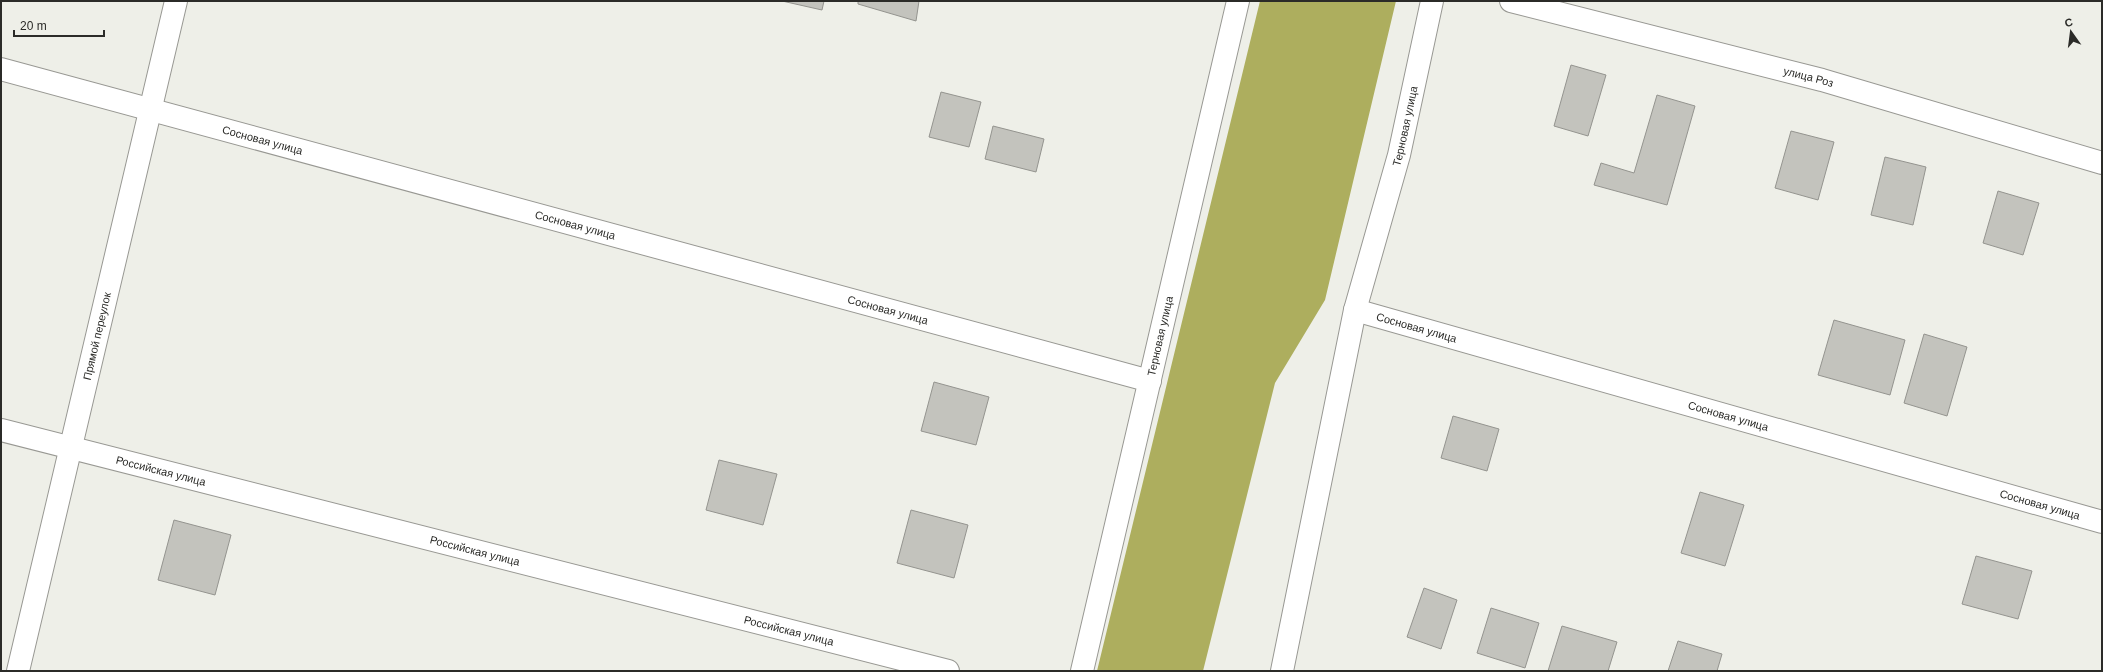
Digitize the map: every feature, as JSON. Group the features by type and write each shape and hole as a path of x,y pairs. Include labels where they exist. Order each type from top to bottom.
{"street":[{"name":"Прямой переулок","path":"18,671 176,1"},
{"name":"Терновая улица","path":"1082,671 1238,1"},
{"name":"Терновая улица","path":"1282,671 1355,310 1399,155 1432,1"},
{"name":"улица Роз","path":"1511,1 1822,80 2102,163"},
{"name":"Сосновая улица","path":"1,69 1150,381"},
{"name":"Сосновая улица","path":"1355,310 2102,522"},
{"name":"Российская улица","path":"1,430 948,671"}],"shaded area":[{"path":"1260,1 1396,1 1325,300 1275,383 1203,671 1097,671"}],"building":[{"path":"782,1 824,1 822,10"},
{"path":"858,1 919,1 916,21 858,4"},
{"path":"1571,65 1606,75 1588,136 1554,126"},
{"path":"941,92 981,102 969,147 929,137"},
{"path":"1657,95 1695,106 1667,205 1594,185 1601,163 1634,173"},
{"path":"993,126 1044,139 1036,172 985,159"},
{"path":"1791,131 1834,142 1818,200 1775,188"},
{"path":"1885,157 1926,167 1913,225 1871,215"},
{"path":"1998,191 2039,203 2023,255 1983,243"},
{"path":"1834,320 1905,340 1890,395 1818,375"},
{"path":"1924,334 1967,347 1947,416 1904,403"},
{"path":"934,382 989,397 976,445 921,431"},
{"path":"1453,416 1499,429 1487,471 1441,458"},
{"path":"719,460 777,474 763,525 706,510"},
{"path":"1700,492 1744,505 1725,566 1681,553"},
{"path":"911,510 968,525 954,578 897,563"},
{"path":"174,520 231,535 215,595 158,580"},
{"path":"1976,556 2032,571 2018,619 1962,604"},
{"path":"1424,588 1457,600 1441,649 1407,637"},
{"path":"1491,608 1539,623 1525,668 1477,653"},
{"path":"1562,626 1617,642 1608,671 1548,671"},
{"path":"1678,641 1722,654 1717,671 1668,671"}]}
